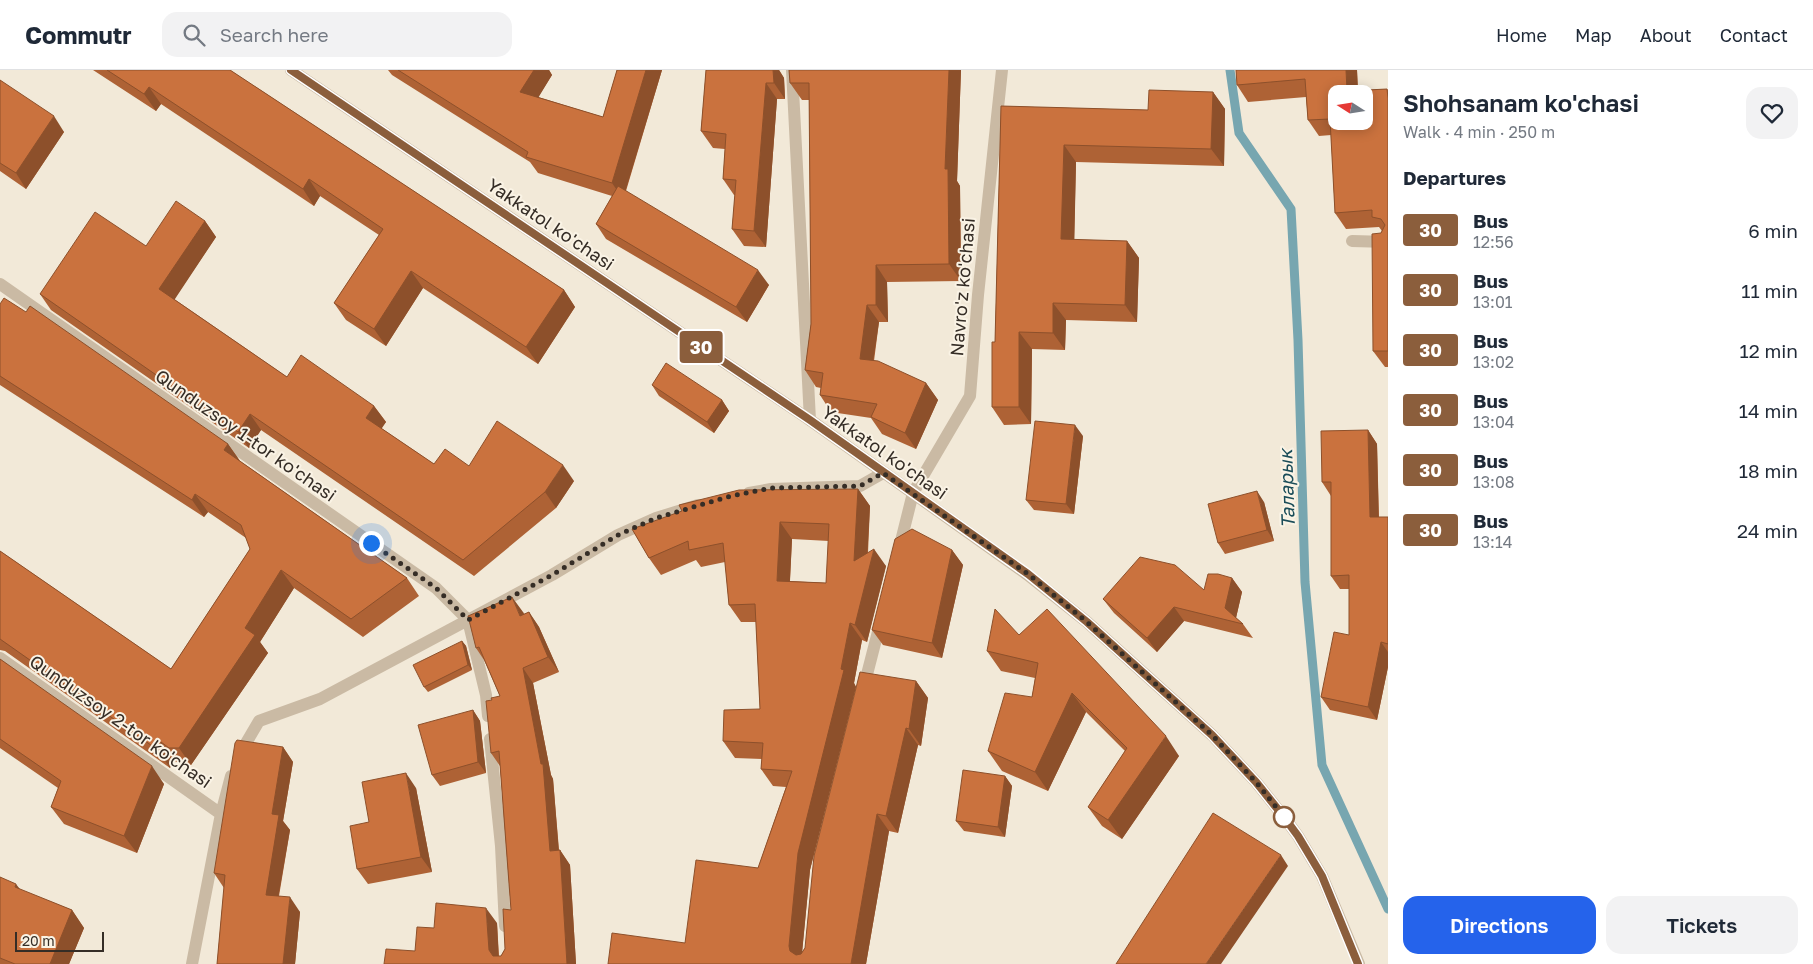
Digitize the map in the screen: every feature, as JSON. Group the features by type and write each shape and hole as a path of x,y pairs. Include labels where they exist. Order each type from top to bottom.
{"street":[{"name":"Yakkatol ko'chasi","path":"291,70 810,420 1028,574 1080,616 1212,735 1270,799 1306,849 1322,876 1358,964"},
{"path":"792,70 810,420"},
{"name":"Navro'z ko'chasi","path":"896,559 913,493 970,396 978,295 1002,70"},
{"path":"1352,241 1388,242"},
{"name":"Qunduzsoy 1-tor ko'chasi","path":"0,284 436,588 468,620"},
{"path":"739,495 771,488 860,486 883,473"},
{"path":"192,964 221,814 235,760 259,721 320,698 552,575 618,535 656,518 713,501"},
{"path":"861,701 884,607"},
{"path":"468,620 486,695 501,846 506,934"},
{"name":"Qunduzsoy 2-tor ko'chasi","path":"0,658 221,814"}],"building":[{"path":"107,70 230,70 564,290 526,347 411,271 374,329 334,303 383,229 309,179 303,189 149,87 144,94"},
{"path":"398,70 534,70 520,92 603,117 617,70 646,70 612,183 526,157 528,152"},
{"path":"706,70 773,70 774,83 766,83 754,231 732,229 736,180 723,179 726,134 701,131"},
{"path":"789,70 949,70 945,169 948,169 949,264 876,265 876,305 867,305 860,359 878,361 926,383 905,433 871,417 877,404 820,395 823,373 805,370 811,324 809,83 790,83"},
{"path":"1236,70 1346,70 1347,85 1328,85 1328,119 1308,120 1305,79 1237,85"},
{"path":"0,80 54,116 16,173 0,163"},
{"path":"1387,89 1388,351 1373,351 1372,234 1381,233 1385,225 1381,219 1372,217 1372,210 1335,213 1331,130 1373,130 1373,90"},
{"path":"1149,90 1213,92 1211,149 1064,145 1061,239 1127,241 1125,305 1053,303 1053,333 1019,332 1019,407 992,407 992,342 995,342 1001,106 1148,110"},
{"path":"618,186 758,270 736,307 596,224"},
{"path":"176,201 205,221 159,289 287,377 301,355 374,406 366,418 434,464 445,449 469,466 497,421 563,465 545,492 463,560 250,414 238,432 40,294 95,212 146,246"},
{"path":"4,298 26,312 30,306 228,444 224,450 407,578 351,619 281,570 245,628 255,635 179,748 169,748 161,742 158,750 0,639 0,551 171,669 250,549 241,525 195,494 192,500 0,376 0,304"},
{"path":"666,363 722,400 707,422 652,385"},
{"path":"1035,421 1075,425 1066,504 1026,500"},
{"path":"1368,430 1370,517 1388,517 1388,644 1381,642 1368,707 1321,697 1334,632 1349,635 1349,575 1331,576 1331,482 1322,482 1321,431"},
{"path":"858,489 854,561 874,549 855,625 850,623 841,669 844,670 798,853 789,946 790,951 796,955 801,954 805,948 814,856 860,672 916,681 909,729 906,728 886,816 877,814 851,964 608,964 612,933 685,943 696,860 758,868 792,771 761,769 763,743 723,741 724,710 760,709 755,604 729,605 723,543 689,550 688,541 649,558 632,529 682,511 679,505 739,490","holes":["780,522 829,524 826,583 777,581"]},
{"path":"1257,491 1267,530 1218,543 1208,504"},
{"path":"912,529 952,550 932,643 872,630 895,539"},
{"path":"1140,557 1175,565 1204,590 1208,574 1218,574 1232,578 1225,608 1243,624 1174,607 1147,638 1103,599"},
{"path":"512,597 520,616 529,612 548,657 523,668 541,764 543,764 550,851 560,850 567,964 384,964 386,949 415,951 417,927 434,928 436,903 486,908 489,950 493,956 501,956 505,949 503,909 511,910 499,751 491,753 486,701 500,696 479,647 476,648 468,616"},
{"path":"995,609 1019,635 1047,609 1166,736 1108,820 1088,807 1127,748 1072,693 1035,772 988,751 1005,693 1032,697 1038,663 987,651"},
{"path":"462,641 468,665 424,687 413,665"},
{"path":"0,659 152,766 124,836 51,807 61,781 0,739"},
{"path":"473,710 478,762 432,775 418,725"},
{"path":"237,740 283,747 272,814 279,815 266,895 290,897 283,964 217,964 225,875 214,873"},
{"path":"963,770 1005,776 998,827 956,821"},
{"path":"406,773 421,857 357,869 350,826 369,822 362,782"},
{"path":"1213,813 1281,855 1206,964 1116,964"},
{"path":"0,877 16,884 15,887 72,910 50,964 15,964 0,958"}],"waterway":[{"name":"Таларык","path":"1230,70 1239,133 1291,209 1298,340 1305,582 1322,765 1388,909"}],"bus line":[{"name":"30","path":"291,70 810,420 1028,574 1087,622 1212,735 1256,782 1284,817 1322,876 1358,964"}],"route":[{"path":"371,543 436,588 468,620 552,575 618,535 656,518 731,496 771,488 860,486 883,473 1028,574 1087,622 1212,735 1256,782 1284,817"}]}
